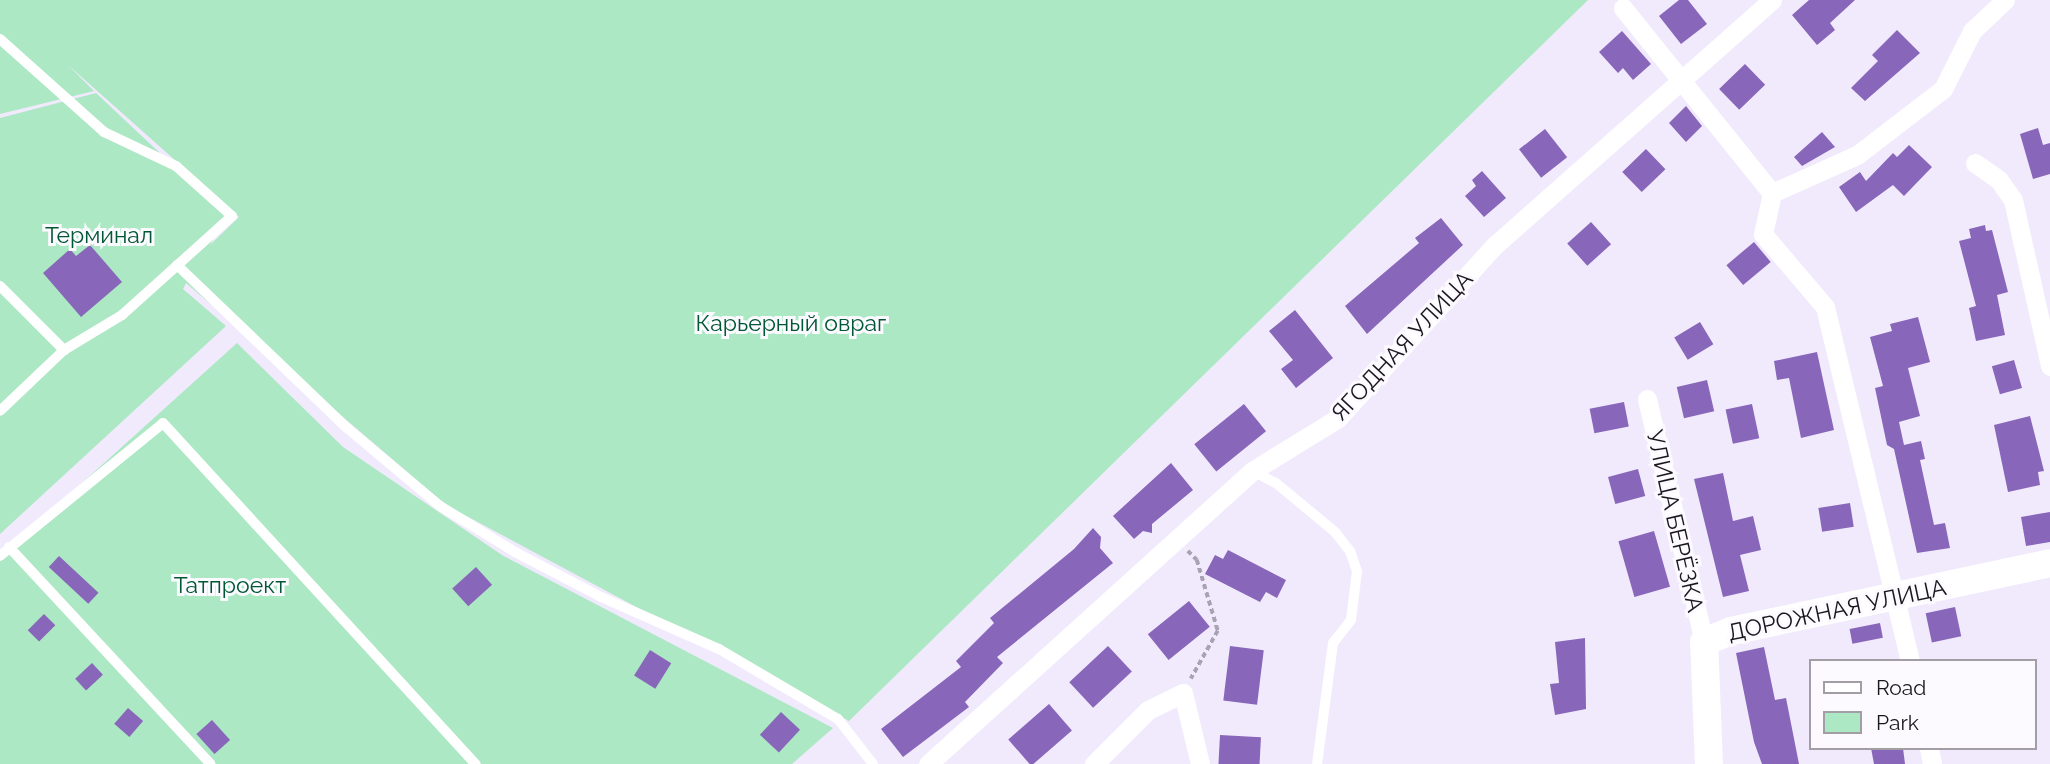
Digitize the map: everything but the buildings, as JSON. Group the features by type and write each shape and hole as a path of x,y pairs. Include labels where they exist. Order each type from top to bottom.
{"street":[{"name":"ЯГОДНАЯ УЛИЦА","path":"928,764 1252,471 1338,418 1494,246 1682,84 1772,0"},
{"path":"1772,193 1857,155 1943,89 1972,31 2005,0"},
{"path":"1623,8 1772,193"},
{"path":"1975,163 2000,180 2013,200 2050,366"},
{"path":"1772,193 1763,234 1825,307 1897,596 1910,659"},
{"name":"УЛИЦА БЕРЁЗКА","path":"1647,399 1704,642"},
{"name":"ДОРОЖНАЯ УЛИЦА","path":"1709,764 1704,642 1731,631 2050,563"},
{"path":"1094,764 1148,710 1182,693 1200,764"}],"lane":[{"path":"0,39 104,132 176,166 232,216 122,315 64,350 0,411"},
{"path":"177,265 373,452 440,506 515,552 601,597 719,649 838,719 873,764"},
{"path":"0,286 64,350"},
{"path":"0,556 163,423 476,764"},
{"path":"1252,471 1276,483 1335,532 1350,551 1357,571 1352,620 1333,643 1317,764"},
{"path":"9,547 211,764"}],"path":[{"path":"1177,538 1197,560 1218,620 1218,631 1182,693"}],"green space":[{"name":"Карьерный овраг","path":"0,0 1588,0 849,721 446,505 186,283 183,289 226,326 0,534 0,118 96,93 227,216 210,245 239,217 68,65 94,91 0,114"},
{"name":"Татпроект","path":"237,343 343,447 502,555 833,728 792,764 0,764 0,557"}],"park label":[{"name":"Терминал","path":"99,235"}]}
